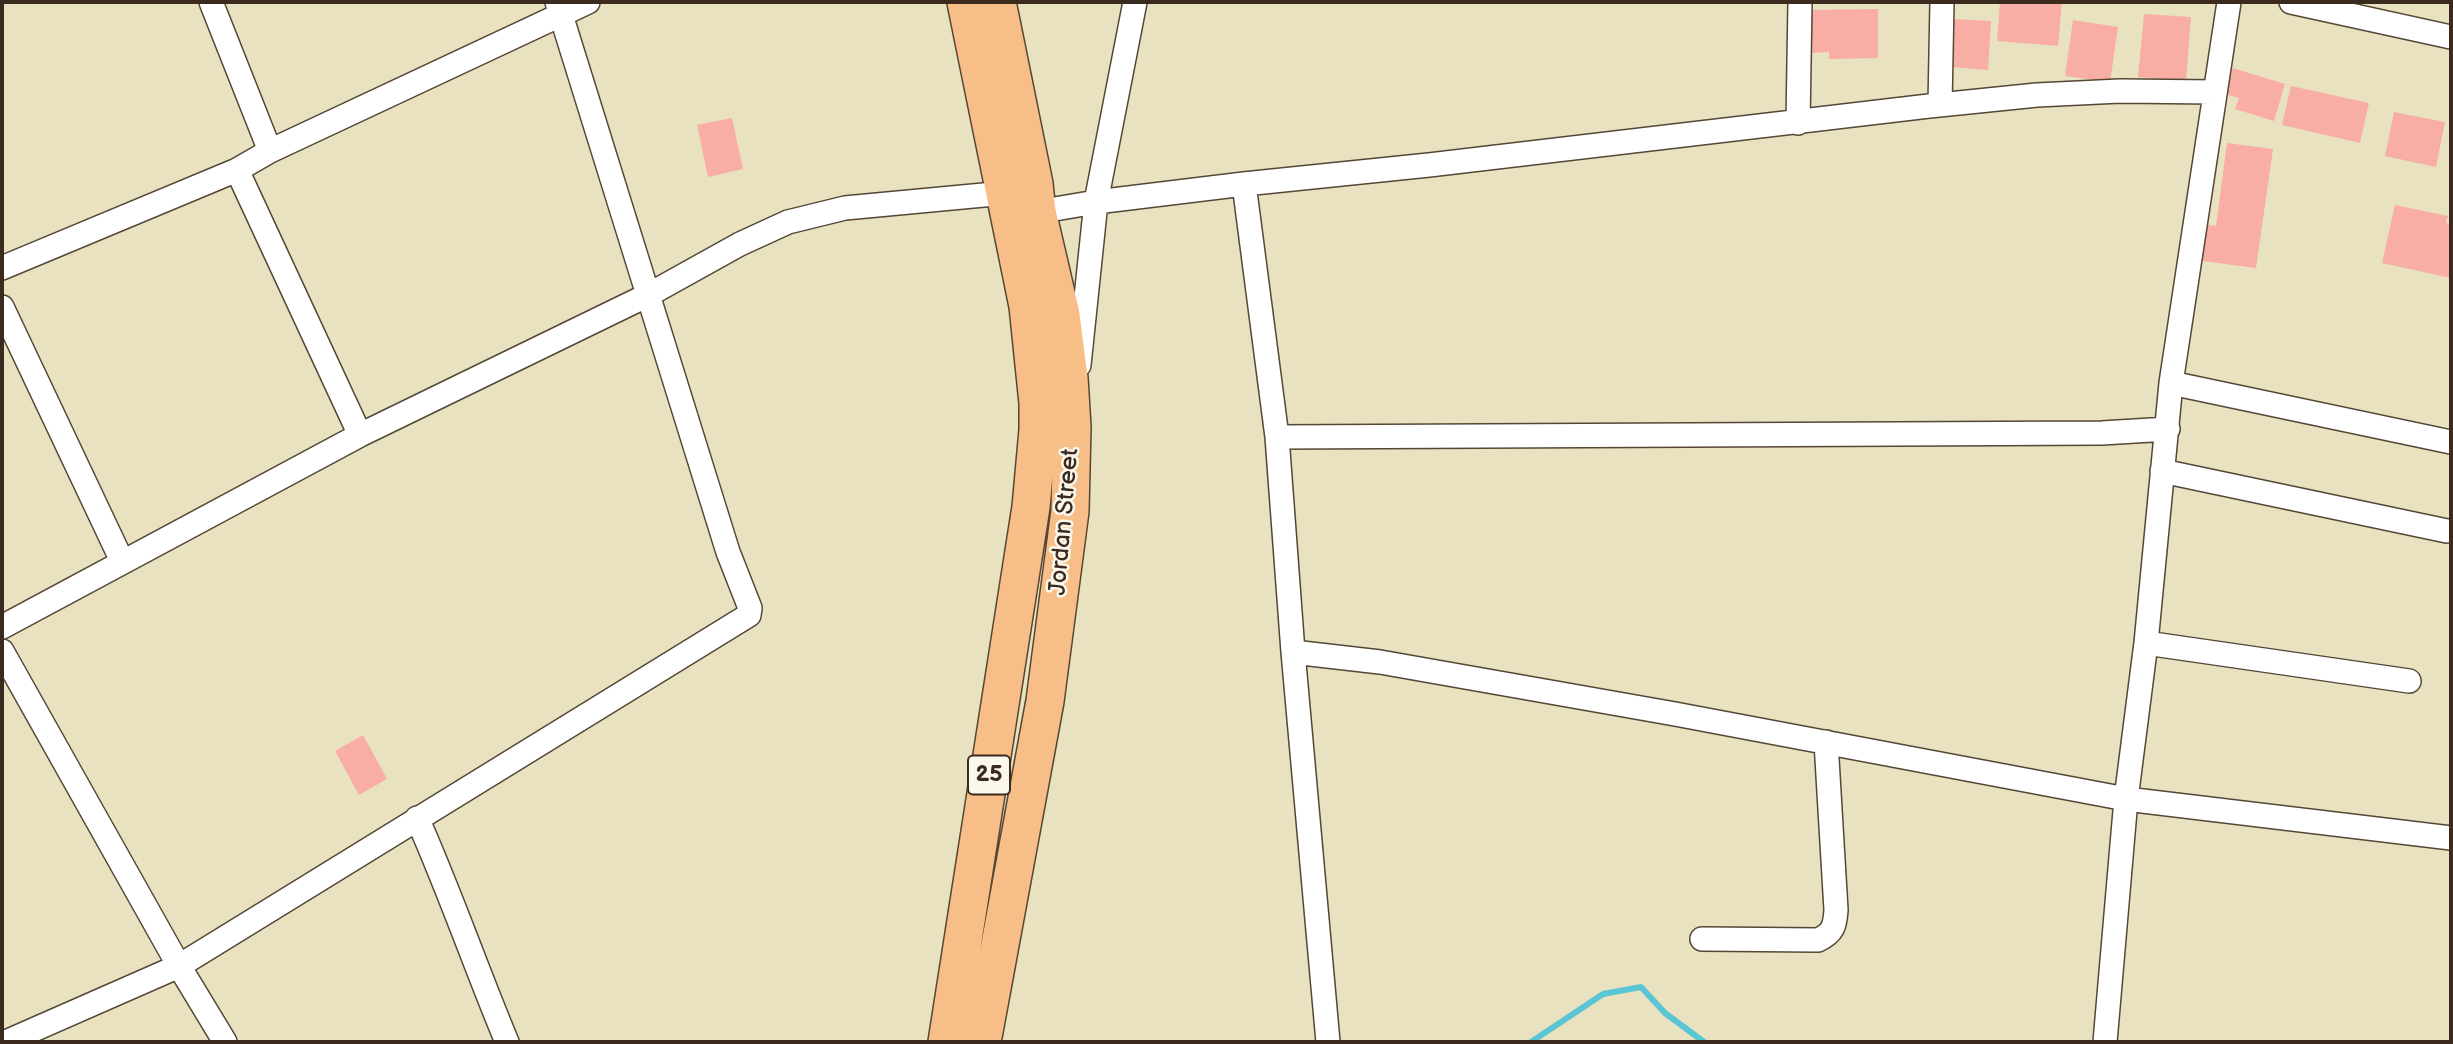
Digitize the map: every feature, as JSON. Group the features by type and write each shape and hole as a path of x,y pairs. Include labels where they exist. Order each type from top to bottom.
{"highway":[{"name":"Jordan Street","path":"947,1042 1031,507 1038,430 1036,378 1028,306 966,2"},
{"name":"Jordan Street","path":"982,1042 1045,701 1070,511 1072,427 1061,315 1037,212 1034,184 997,2"},
{"path":"1031,507 1070,511"}],"street":[{"path":"211,2 270,151"},
{"path":"2,268 237,170 270,151 559,8 588,2"},
{"path":"1072,427 1096,202 1135,2"},
{"path":"1798,123 1800,2"},
{"path":"1940,105 1942,2"},
{"path":"2105,1042 2126,799 2146,643 2171,383 2229,2"},
{"path":"2291,2 2451,37"},
{"path":"6,1042 178,967 749,615 750,608 729,552 559,8"},
{"path":"1037,212 1244,184 2037,95 2120,90 2215,92"},
{"path":"237,170 360,435"},
{"path":"1244,184 1277,437 1293,652 1328,1042"},
{"path":"2,627 360,435 650,294 740,244 788,222 845,208 1005,193"},
{"path":"2,307 122,561"},
{"path":"2171,383 2451,442"},
{"path":"1277,437 2102,433 2168,429"},
{"path":"2162,471 2447,531"},
{"path":"2146,643 2409,681"},
{"path":"2,651 178,967 225,1042"},
{"path":"1293,652 1380,662 2126,799 2451,838"},
{"path":"1702,939 1818,940 1829,935 1835,925 1836,910 1826,742"},
{"path":"417,818 507,1042"}],"building":[{"path":"2000,2 2062,2 2058,46 1997,41"},
{"path":"1878,9 1878,58 1829,59 1829,52 1809,53 1808,10"},
{"path":"2144,14 2191,17 2186,81 2138,77"},
{"path":"1953,19 1991,21 1988,70 1950,67"},
{"path":"2073,20 2118,27 2110,82 2065,76"},
{"path":"2233,68 2285,84 2274,121 2235,109 2239,98 2225,94"},
{"path":"2291,86 2369,103 2360,143 2282,125"},
{"path":"2394,112 2445,122 2436,167 2385,156"},
{"path":"732,118 743,169 708,177 697,125"},
{"path":"2227,143 2273,149 2256,268 2202,261 2207,225 2216,226"},
{"path":"2395,205 2448,216 2446,223 2451,224 2451,278 2382,263"},
{"path":"363,735 387,779 359,795 335,751"}],"waterway":[{"path":"1531,1042 1603,994 1641,987 1665,1013 1704,1042"}]}
